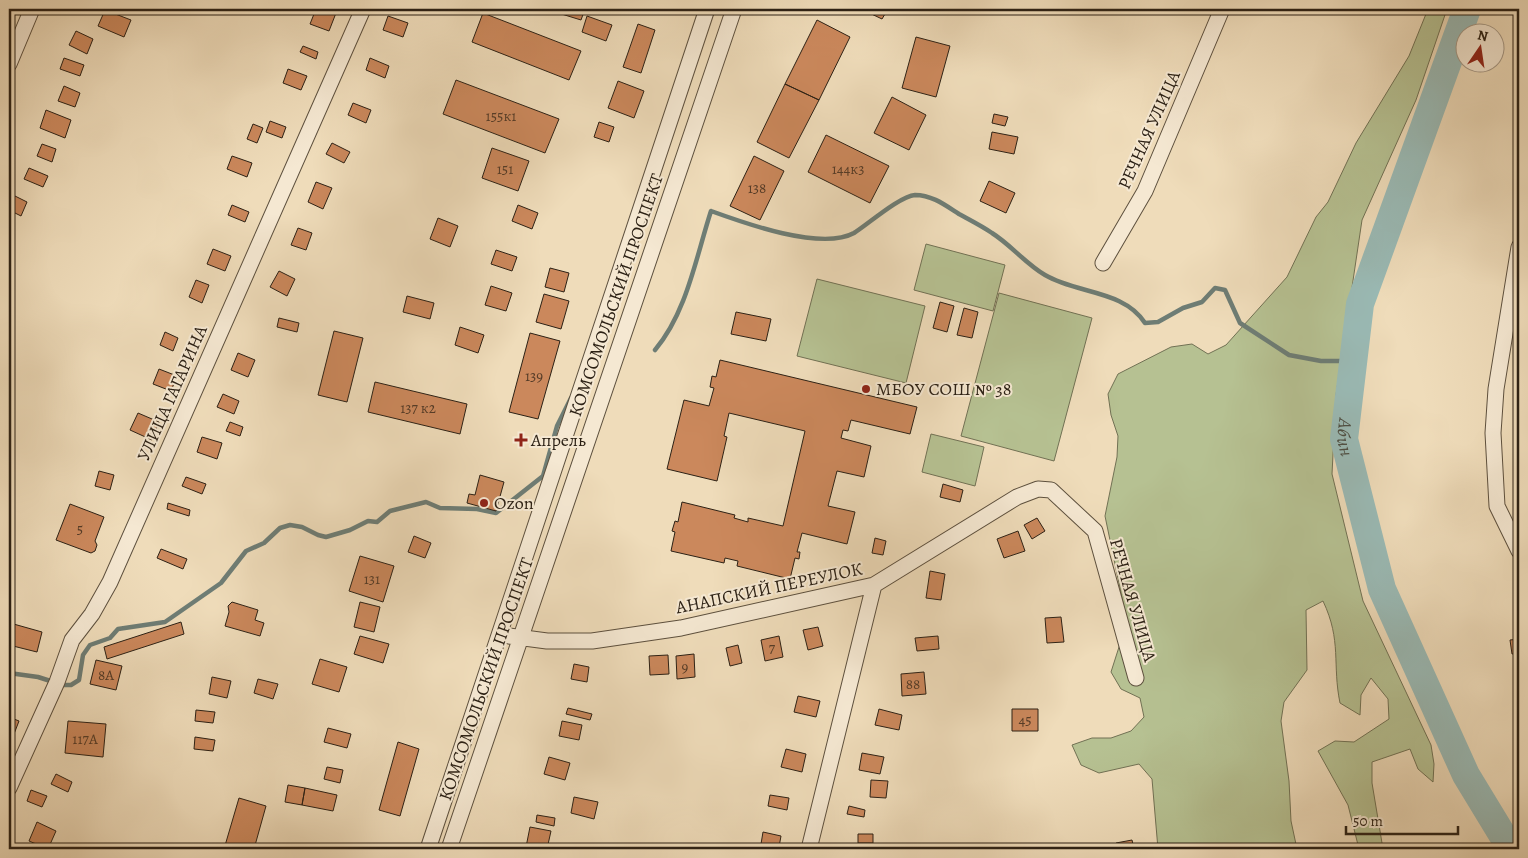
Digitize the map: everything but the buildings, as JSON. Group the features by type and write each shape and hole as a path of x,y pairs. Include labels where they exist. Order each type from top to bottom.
{"street":[{"path":"9,64 32,9"},
{"name":"УЛИЦА ГАГАРИНА","path":"9,788 57,682 72,640 92,614 110,582 363,9"},
{"name":"КОМСОМОЛЬСКИЙ ПРОСПЕКТ","path":"428,849 501,634 707,9"},
{"name":"КОМСОМОЛЬСКИЙ ПРОСПЕКТ","path":"449,849 734,9"},
{"name":"РЕЧНАЯ УЛИЦА","path":"1103,263 1145,191 1222,9"},
{"path":"1519,247 1496,388 1493,432 1497,506 1514,528 1519,551"},
{"name":"АНАПСКИЙ ПЕРЕУЛОК","path":"501,634 519,639 592,641 681,628 874,585 1017,497 1038,489 1051,490"},
{"name":"РЕЧНАЯ УЛИЦА","path":"1051,490 1094,530 1136,678"},
{"path":"809,849 874,585"}],"green space":[{"path":"1428,9 1447,9 1416,100 1362,220 1336,395 1332,474 1363,601 1431,745 1434,764 1433,782 1418,769 1410,749 1372,762 1372,783 1383,849 1359,849 1348,805 1318,751 1335,741 1354,742 1389,719 1388,699 1371,678 1361,695 1360,715 1340,703 1333,628 1323,601 1306,610 1307,670 1284,702 1281,721 1289,781 1291,821 1297,849 1158,849 1152,779 1139,764 1099,773 1081,765 1072,745 1092,738 1111,738 1131,731 1144,717 1140,698 1121,689 1111,672 1127,622 1105,516 1117,457 1118,436 1111,415 1108,394 1118,374 1171,347 1192,344 1208,354 1226,345 1287,277 1316,217 1328,202 1356,143 1409,56"},
{"path":"926,244 1005,265 993,311 914,290"},
{"path":"817,279 925,306 906,383 797,356"},
{"path":"999,293 1092,318 1054,461 961,436"},
{"path":"931,434 984,447 975,486 922,472"}],"waterway":[{"name":"Абин","path":"1467,9 1360,304 1344,439 1382,589 1466,775 1511,849"},
{"path":"655,350 666,335 683,301 711,211 782,233 822,239 840,238 854,233 901,200 921,195 938,201 984,228 1045,275 1071,286 1113,298 1136,312 1145,323 1158,322 1183,308 1202,302 1215,288 1225,290 1240,323 1289,355 1321,361 1353,361"},
{"path":"9,673 38,677 63,685 71,685 79,680 83,655 90,645 110,638 118,629 165,622 221,583 246,551 264,543 280,528 290,525 302,527 326,537 350,530 368,521 377,522 390,511 426,502 440,508 477,509 496,513 543,476 557,426 571,398"}],"place":[{"name":"МБОУ СОШ № 38","path":"866,389"},
{"name":"Апрель","path":"521,440"},
{"name":"Ozon","path":"484,503"}]}
